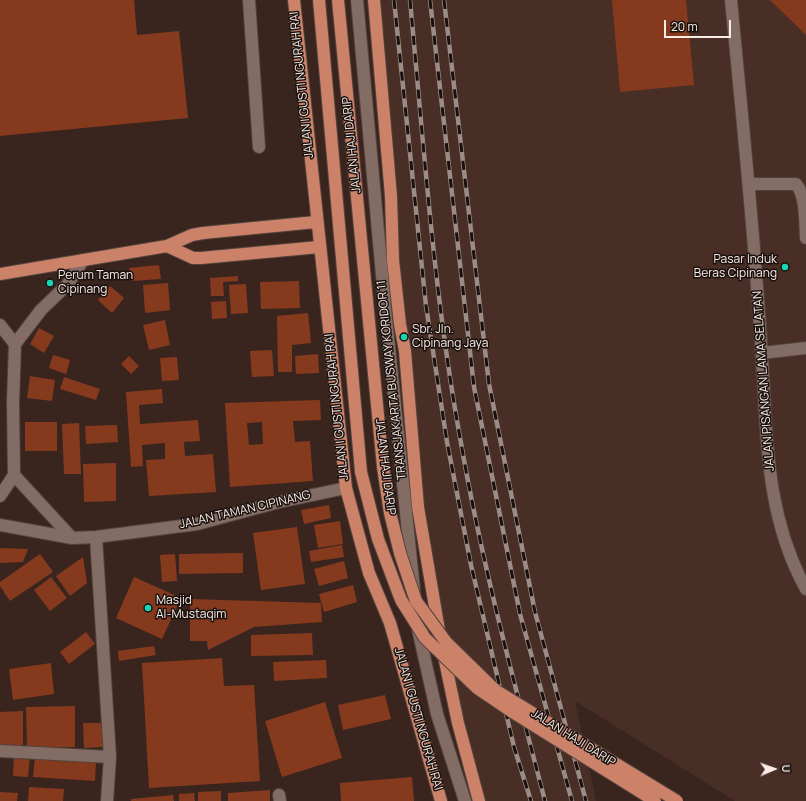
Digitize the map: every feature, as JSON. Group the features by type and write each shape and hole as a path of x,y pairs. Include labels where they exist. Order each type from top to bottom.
{"main road":[{"name":"JALAN I GUSTI NGURAH RAI","path":"295,0 295,13 316,222 346,488 369,573 390,623 441,801"},
{"name":"JALAN HAJI DARIP","path":"319,0 361,472 378,539 401,600 426,638 477,688 514,713 655,801"},
{"name":"JALAN HAJI DARIP","path":"338,0 384,467 390,512 400,553 416,601 446,642 495,690 676,801"},
{"path":"374,0 391,196 393,260 400,324 405,351 418,507 441,642 458,723 479,801"},
{"path":"0,274 167,246 192,235 316,222"},
{"path":"167,246 193,258 319,247"}],"street":[{"path":"249,0 259,147"},
{"name":"TRANSJAKARTA BUSWAY KORIDOR 11","path":"358,0 385,308 418,629 437,714 465,801"},
{"name":"JALAN PISANGAN LAMA SELATAN","path":"731,0 749,184 762,353 767,452 771,490 782,533 806,589"},
{"path":"749,184 796,184 801,188 804,196 806,238"},
{"path":"0,496 14,476 13,402 15,344 41,310 68,284 83,260"},
{"path":"0,325 15,344"},
{"path":"762,353 806,348"},
{"path":"14,476 72,538"},
{"name":"JALAN TAMAN CIPINANG","path":"0,525 72,538 96,537 197,524 279,502 346,488"},
{"path":"96,537 110,757 107,801"},
{"path":"0,751 110,757"}],"shaded area":[{"path":"374,0 806,0 806,801 735,801 575,701 596,801 479,801 418,507"}],"building":[{"path":"0,0 134,0 137,35 179,31 188,118 0,136"},
{"path":"612,0 686,0 694,85 620,92"},
{"path":"770,0 806,0 806,35"},
{"path":"159,265 161,279 131,281 129,268"},
{"path":"238,276 238,281 223,282 224,296 211,296 210,278"},
{"path":"299,281 300,308 261,309 260,282"},
{"path":"168,283 170,310 145,313 143,285"},
{"path":"246,284 248,313 231,314 229,285"},
{"path":"110,286 124,298 112,313 98,300"},
{"path":"226,301 227,318 212,319 211,302"},
{"path":"308,313 311,343 292,345 292,372 278,372 277,316"},
{"path":"165,320 170,345 149,350 143,325"},
{"path":"39,328 54,336 44,353 30,344"},
{"path":"272,350 274,376 252,377 250,351"},
{"path":"318,354 319,373 296,374 295,356"},
{"path":"53,355 70,360 66,374 49,368"},
{"path":"129,356 139,366 131,374 121,364"},
{"path":"177,357 179,380 162,381 160,358"},
{"path":"30,376 55,380 52,401 27,398"},
{"path":"64,377 100,389 96,400 60,389"},
{"path":"162,389 163,403 139,405 140,424 198,420 200,441 184,442 185,456 213,454 216,492 149,496 146,460 165,459 165,443 142,445 143,466 131,467 126,392"},
{"path":"320,400 321,420 293,421 295,442 310,441 313,481 230,487 225,403","holes":["262,422 263,444 249,445 247,423"]},
{"path":"25,422 57,422 57,451 25,451"},
{"path":"79,423 81,474 64,474 62,424"},
{"path":"117,425 118,442 86,444 85,426"},
{"path":"116,463 116,501 84,502 83,464"},
{"path":"329,505 331,518 304,524 301,510"},
{"path":"340,521 343,544 318,548 314,525"},
{"path":"297,527 305,584 261,590 253,533"},
{"path":"342,545 344,557 311,562 309,551"},
{"path":"0,548 28,549 23,562 0,563"},
{"path":"243,553 243,573 179,574 179,554"},
{"path":"40,554 53,572 10,601 0,586 0,582"},
{"path":"175,554 177,581 162,582 160,555"},
{"path":"83,557 87,583 70,596 56,576"},
{"path":"344,561 348,578 319,586 314,569"},
{"path":"51,577 67,598 50,611 34,590"},
{"name":"Masjid Al-Mustaqim","path":"134,577 181,598 162,639 116,618"},
{"path":"353,585 357,602 324,612 319,594"},
{"path":"190,599 321,603 322,622 254,627 208,650 207,641 190,641"},
{"path":"86,632 95,644 69,664 60,652"},
{"path":"312,633 313,655 251,656 251,635"},
{"path":"154,646 156,655 119,661 118,651"},
{"path":"222,658 224,686 254,685 260,781 149,788 142,663"},
{"path":"326,660 327,678 274,681 273,662"},
{"path":"51,663 54,694 13,700 9,669"},
{"path":"385,695 391,719 343,730 338,705"},
{"path":"325,702 342,758 282,777 265,721"},
{"path":"75,706 75,747 27,748 26,707"},
{"path":"23,711 23,745 0,746 0,712"},
{"path":"83,723 103,723 103,747 84,748"},
{"path":"14,754 30,755 28,777 13,776"},
{"path":"35,755 96,760 95,781 33,777"},
{"path":"412,777 414,801 341,801 340,783"},
{"path":"29,787 64,789 63,801 28,801"},
{"path":"270,790 270,801 228,801 228,793"},
{"path":"221,791 221,801 198,801 198,792"},
{"path":"0,792 18,793 17,801 0,801"},
{"path":"194,793 195,801 179,801 179,794"},
{"path":"173,795 174,801 131,801 131,799"}],"railway":[{"path":"394,0 426,306 447,442 471,565 514,747 531,801"},
{"path":"410,0 437,278 461,443 469,488 489,578 510,667 545,801"},
{"path":"430,0 474,387 520,614 572,801"},
{"path":"444,0 489,384 535,612 586,801"}],"place":[{"name":"Pasar Induk Beras Cipinang","path":"785,267"},
{"name":"Perum Taman Cipinang","path":"50,283"},
{"name":"Sbr. Jln. Cipinang Jaya","path":"404,337"},
{"name":"Masjid Al-Mustaqim","path":"148,608"}]}
